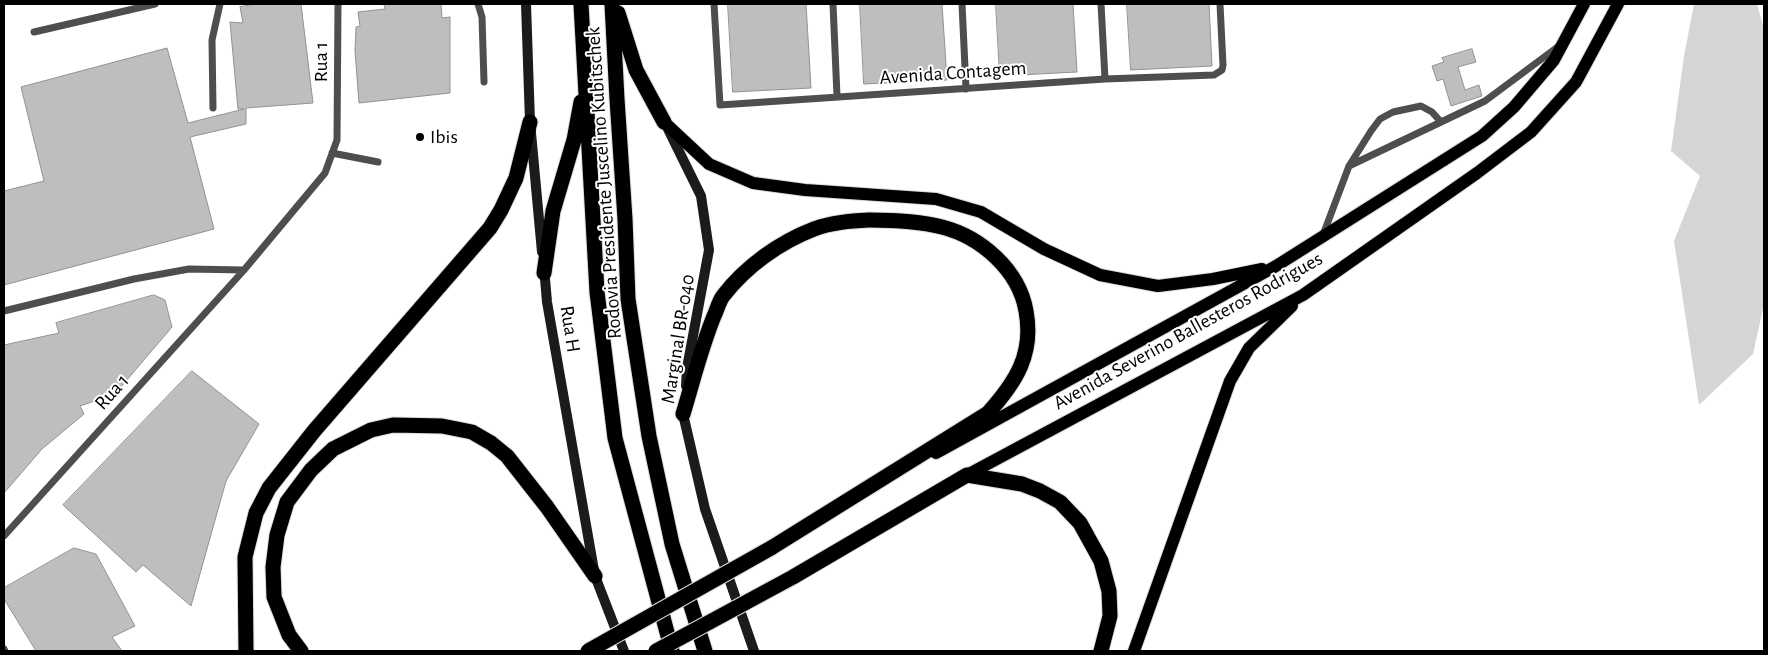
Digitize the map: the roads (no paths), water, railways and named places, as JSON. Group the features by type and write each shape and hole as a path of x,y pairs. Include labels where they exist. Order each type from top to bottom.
{"highway":[{"name":"Rodovia Presidente Juscelino Kubitschek","path":"582,4 596,292 615,438 672,651"},
{"path":"614,4 636,70 664,122"},
{"name":"Rodovia Presidente Juscelino Kubitschek","path":"614,4 630,309 649,436 670,535 705,651"},
{"path":"544,273 553,211 574,140 585,76"},
{"path":"246,651 245,557 256,513 269,488 314,431 490,228 516,178 530,122"},
{"path":"683,414 707,333 722,297 752,266 780,246 815,229 849,221 913,221 944,227 970,239 996,256 1011,274 1024,297 1028,339 1021,366 1007,392 988,412 842,505"},
{"path":"301,651 289,635 274,597 273,567 277,535 287,502 311,470 333,450 378,428 393,425 442,426 472,432 491,443 507,456 548,507 596,576"},
{"path":"967,475 1022,484 1040,491 1060,502 1080,523 1101,561 1109,591 1110,616 1101,651"},
{"name":"Avenida Severino Ballesteros Rodrigues","path":"656,651 793,577 967,475"},
{"name":"Avenida Severino Ballesteros Rodrigues","path":"588,651 771,548 842,505"}],"main road":[{"name":"Rua H","path":"526,4 530,122 547,302 596,576 624,651"},
{"name":"Avenida Severino Ballesteros Rodrigues","path":"842,505 1276,266 1482,136 1514,107 1554,60 1584,4"},
{"name":"Avenida Severino Ballesteros Rodrigues","path":"967,475 1303,295 1478,174 1532,132 1576,82 1618,4"},
{"path":"664,122 709,164 753,183 805,190 936,199 981,212 1044,249 1100,274 1158,286 1213,279 1276,266"},
{"name":"Marginal BR-040","path":"664,122 701,196 709,250 687,368 683,414 705,509 754,651"},
{"path":"1134,651 1230,381 1249,348 1303,295"}],"lane":[{"path":"34,32 154,4"},
{"path":"213,108 212,40 220,4"},
{"name":"Rua 1","path":"4,536 244,270 325,173 337,140 338,4"},
{"path":"478,4 482,17 484,82"},
{"name":"Avenida Contagem","path":"714,4 720,105 1105,79 1218,74 1222,70 1223,65 1220,4"},
{"path":"833,4 837,96"},
{"path":"962,4 966,89"},
{"path":"1101,4 1105,79"},
{"path":"1350,166 1485,100 1565,41"},
{"path":"1323,237 1350,166 1380,119 1393,112 1421,106 1432,112 1441,122"},
{"path":"332,153 378,162"},
{"path":"4,311 134,279 189,269 244,270"}],"place":[{"name":"Ibis","path":"420,137"}]}
